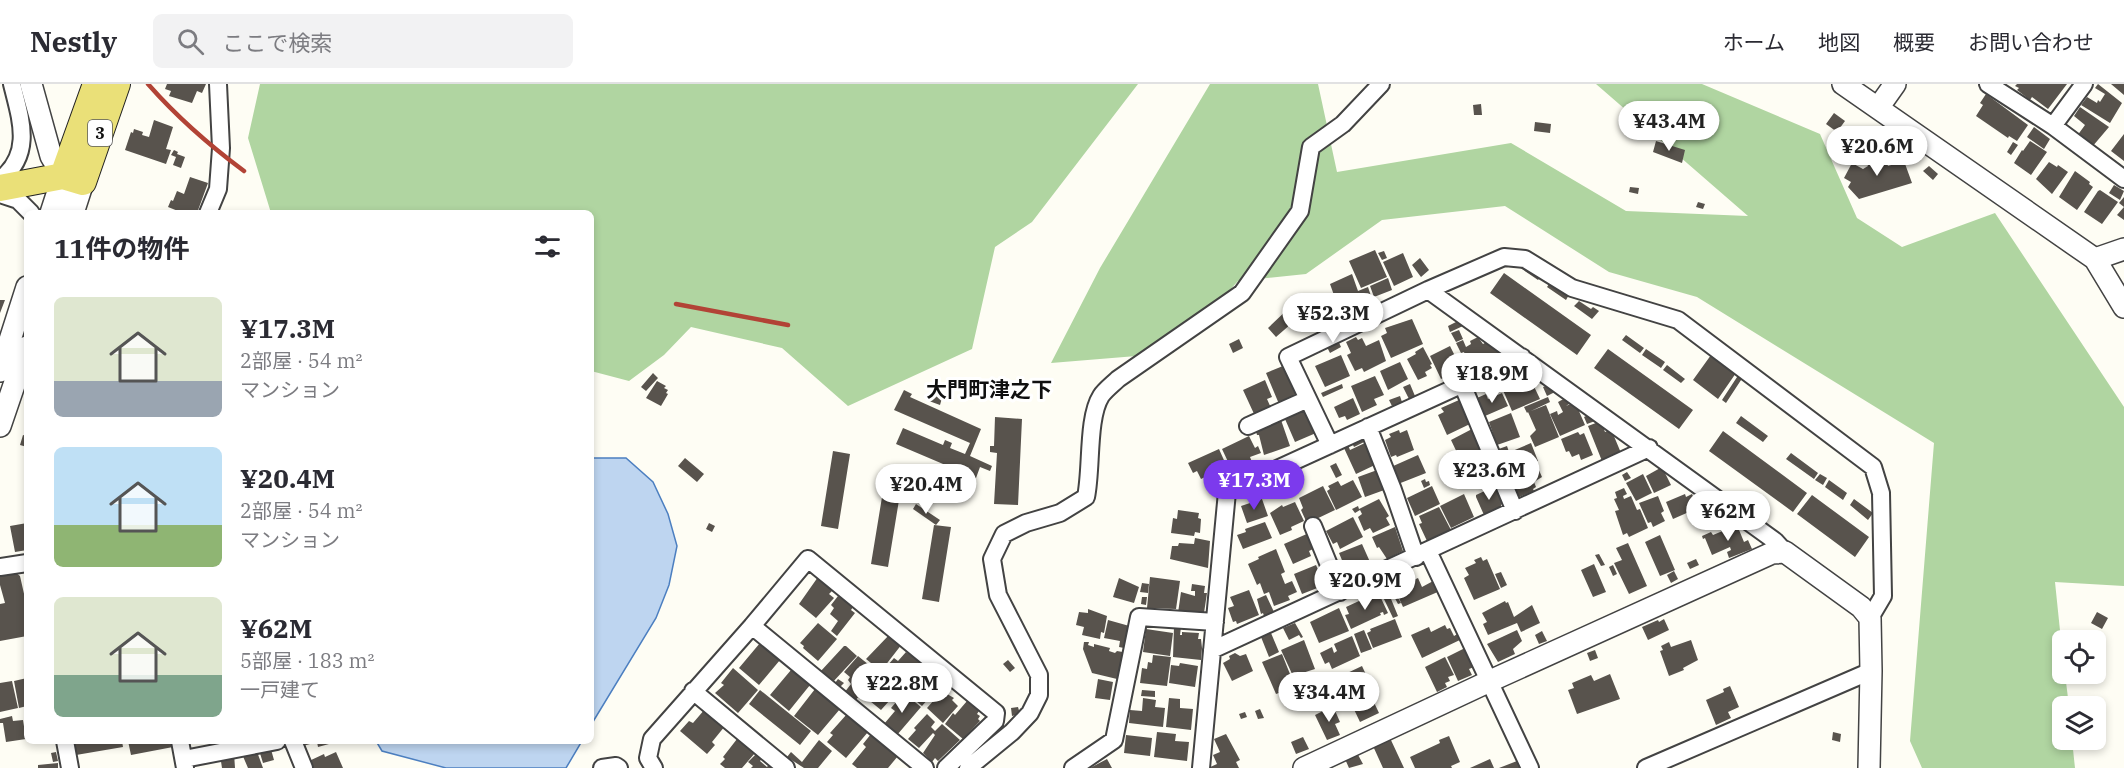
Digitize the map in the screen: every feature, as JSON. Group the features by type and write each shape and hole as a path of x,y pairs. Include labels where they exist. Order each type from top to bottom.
{"main road":[{"name":"3","path":"73,179 96,84"},
{"name":"3","path":"73,179 117,84"},
{"path":"0,188 73,179"}],"street":[{"path":"0,180 12,171 21,151 21,122 12,84"},
{"path":"31,84 51,156 73,179 73,210"},
{"path":"209,210 218,189 221,148 218,84"},
{"path":"968,768 1012,732 1029,713 1039,695 1039,675 998,595 992,559 1004,534 1026,523 1060,513 1086,497 1090,478 1092,425 1101,395 1118,379 1242,294 1300,211 1311,147 1343,124 1381,84"},
{"path":"1843,84 2095,260 2124,307"},
{"path":"1878,108 1895,84"},
{"path":"1988,84 2053,126 2123,177"},
{"path":"2053,126 2084,84"},
{"path":"53,210 73,179"},
{"path":"0,194 18,200 28,210"},
{"path":"2095,260 2124,249"},
{"path":"1330,445 1288,357 1428,290 1504,257 1525,259 1572,288 1678,320 1873,466 1881,493 1882,596 1869,618"},
{"path":"1428,290 1649,448 1775,541 1785,552 1862,607 1869,618 1871,671 1869,768"},
{"path":"0,371 24,296"},
{"path":"0,426 24,356"},
{"path":"1201,768 1227,492 1522,357"},
{"path":"1461,384 1515,511"},
{"path":"1248,426 1308,399"},
{"path":"1368,427 1422,554 1490,681 1530,768"},
{"path":"1212,650 1649,448"},
{"path":"1313,526 1340,592"},
{"path":"1304,768 1772,553 1785,552"},
{"path":"654,768 648,758 652,739 808,559 996,713 995,721 946,768"},
{"path":"0,567 24,563"},
{"path":"1073,768 1114,740 1139,617 1215,622"},
{"path":"752,626 925,768"},
{"path":"1646,768 1871,671"},
{"path":"693,691 786,768"},
{"path":"66,744 70,768"},
{"path":"181,744 184,764 265,744"},
{"path":"293,744 304,768"},
{"path":"602,768 616,766 619,768"}],"green space":[{"path":"260,84 1138,84 1032,222 995,247 972,349 848,406 782,348 691,327 664,355 629,381 594,372 594,210 270,210 248,138"},
{"path":"1210,84 1318,84 1337,172 1511,143 1626,211 1748,216 1596,84 1702,84 1820,134 1857,218 1902,247 1995,213 2124,407 2124,586 2055,582 2060,630 2052,630 2052,684 2066,684 2068,696 2052,696 2052,750 2073,750 2075,768 1922,768 1910,741 1934,443 1697,297 1609,272 1505,206 1382,220 1306,274 1238,281 1173,353 1051,363 1100,268"}],"water":[{"path":"594,458 626,458 653,482 668,514 677,546 669,585 656,618 594,720"},
{"path":"378,744 580,744 566,768 446,768 382,751"}],"building":[{"path":"167,84 206,84 202,93 197,91 192,103 169,96 171,91 165,89"},
{"path":"2017,84 2067,84 2048,109 2032,97 2030,100 2017,90 2019,88 2015,86"},
{"path":"2098,84 2122,103 2110,123 2081,105 2087,97 2097,103 2098,100 2100,102 2105,94 2095,88"},
{"path":"2111,84 2124,84 2124,95"},
{"path":"1986,94 2028,125 2017,141 2009,136 2008,138 1976,116 1983,105 1980,103"},
{"path":"1481,104 1482,115 1474,115 1473,105"},
{"path":"2080,107 2109,127 2092,147 2077,136 2085,125 2074,116"},
{"path":"1834,113 1845,121 1837,132 1826,124"},
{"path":"154,120 173,127 166,149 171,150 166,164 125,150 134,129 149,137"},
{"path":"1535,122 1551,124 1550,133 1534,131"},
{"path":"2034,127 2050,139 2044,149 2027,137"},
{"path":"2124,134 2124,161 2111,151"},
{"path":"1656,141 1685,150 1682,163 1653,152"},
{"path":"2030,141 2047,152 2031,175 2014,163"},
{"path":"2013,142 2018,145 2011,155 2007,152"},
{"path":"174,150 185,157 181,168 173,165 176,157 171,155"},
{"path":"1884,156 1888,166 1904,161 1912,183 1859,199 1848,187 1851,182 1844,178 1852,163 1863,169 1868,166 1866,161"},
{"path":"2049,162 2068,172 2052,194 2036,179"},
{"path":"1929,166 1938,174 1933,180 1923,171"},
{"path":"2075,171 2093,187 2077,210 2059,197"},
{"path":"190,177 208,183 198,210 176,210 168,207 177,191 184,194"},
{"path":"2114,185 2124,191 2120,200 2109,193"},
{"path":"1630,187 1639,188 1638,194 1629,192"},
{"path":"2100,190 2118,202 2102,224 2084,212"},
{"path":"2124,197 2124,207 2119,203"},
{"path":"1698,202 1705,204 1703,209 1696,207"},
{"path":"2124,207 2124,220 2117,215"},
{"path":"1375,250 1387,277 1361,288 1349,261"},
{"path":"1384,251 1387,258 1382,260 1378,253"},
{"path":"1403,253 1413,277 1394,286 1383,262"},
{"path":"1420,258 1429,270 1421,277 1412,265"},
{"path":"1523,260 1543,274 1538,280 1519,267"},
{"path":"1504,273 1591,335 1577,355 1490,293"},
{"path":"1352,274 1358,291 1368,287 1372,299 1340,312 1330,284"},
{"path":"1388,278 1392,290 1374,297 1370,286"},
{"path":"1551,281 1570,293 1566,300 1547,287"},
{"path":"0,300 5,300 0,313"},
{"path":"1579,301 1599,311 1592,319 1574,306"},
{"path":"1290,307 1299,317 1276,337 1268,328"},
{"path":"1412,319 1423,344 1391,358 1381,336 1387,333 1385,328"},
{"path":"1460,320 1463,326 1450,332 1448,326"},
{"path":"1459,330 1463,339 1456,342 1451,333"},
{"path":"1626,335 1644,348 1640,353 1622,340"},
{"path":"1336,336 1341,347 1330,353 1324,341"},
{"path":"1356,337 1358,340 1362,338 1366,346 1379,340 1386,361 1364,372 1362,368 1355,371 1347,355 1351,353 1346,342"},
{"path":"1478,337 1483,344 1488,341 1493,342 1499,354 1467,368 1462,356 1465,355 1464,352 1461,353 1456,343 1463,340 1466,347 1471,344 1470,341"},
{"path":"1239,339 1243,348 1233,353 1229,344"},
{"path":"1450,346 1457,360 1452,362 1456,372 1441,379 1430,356"},
{"path":"1423,347 1432,368 1425,372 1427,376 1418,380 1407,359"},
{"path":"1608,349 1693,410 1679,429 1594,368"},
{"path":"1646,349 1665,362 1661,368 1642,355"},
{"path":"1341,355 1350,376 1325,387 1315,366"},
{"path":"1711,355 1736,373 1718,399 1693,380"},
{"path":"1462,360 1467,373 1461,375 1456,363"},
{"path":"1400,362 1408,379 1388,390 1380,371"},
{"path":"1667,365 1685,379 1681,383 1663,370"},
{"path":"1283,366 1285,372 1289,371 1299,396 1279,404 1266,373"},
{"path":"653,373 658,378 646,391 641,387"},
{"path":"1739,374 1743,377 1726,403 1722,400"},
{"path":"1375,376 1384,395 1374,399 1377,405 1362,412 1351,386"},
{"path":"1529,376 1540,399 1512,411 1502,388"},
{"path":"1265,380 1272,397 1267,399 1271,408 1255,416 1243,390"},
{"path":"657,381 666,386 664,388 668,390 661,406 646,398"},
{"path":"1552,383 1555,392 1547,396 1543,387"},
{"path":"1342,384 1343,388 1323,397 1321,393"},
{"path":"1410,384 1415,396 1409,399 1403,387"},
{"path":"904,390 912,394 910,397 981,429 970,456 992,466 990,471 980,467 976,478 896,444 903,428 943,445 945,440 952,443 950,448 965,454 970,443 894,410"},
{"path":"1502,393 1508,406 1485,416 1477,398 1486,394 1488,399"},
{"path":"931,394 942,398 940,405 929,401"},
{"path":"1400,396 1402,402 1392,406 1389,400"},
{"path":"1569,396 1572,402 1566,406 1575,402 1585,425 1560,436 1550,414 1557,411 1558,415 1563,412 1558,402"},
{"path":"1548,397 1550,402 1531,411 1546,405 1559,437 1535,447 1530,436 1536,430 1524,407"},
{"path":"1353,398 1360,414 1347,420 1345,416 1339,418 1334,407"},
{"path":"1459,400 1470,424 1447,435 1438,415 1444,412 1441,408"},
{"path":"1305,407 1316,433 1295,442 1285,419 1294,415 1293,412"},
{"path":"1511,413 1520,437 1497,445 1489,422"},
{"path":"1592,413 1595,421 1587,424 1584,417"},
{"path":"1741,416 1768,436 1763,442 1736,423"},
{"path":"995,417 1022,419 1018,505 994,504 997,453 990,452 990,446 994,446"},
{"path":"1281,420 1290,446 1264,455 1254,425"},
{"path":"1601,421 1605,432 1611,429 1621,453 1602,461 1588,426"},
{"path":"1472,429 1481,449 1460,459 1451,440"},
{"path":"1399,430 1400,433 1407,430 1414,450 1391,457 1385,440 1391,437 1389,434"},
{"path":"1723,431 1807,493 1793,512 1709,451"},
{"path":"1578,432 1580,435 1584,433 1593,455 1581,460 1579,454 1572,457 1569,451 1566,452 1561,439"},
{"path":"23,435 24,435 24,446 20,445"},
{"path":"1249,436 1255,448 1258,446 1261,453 1250,457 1252,462 1238,467 1241,474 1226,480 1221,469 1201,479 1197,471 1193,473 1188,463 1219,449 1227,467 1230,466 1222,449"},
{"path":"1362,438 1364,442 1354,447 1352,443"},
{"path":"1367,442 1377,464 1356,474 1344,448 1348,445 1350,450"},
{"path":"1531,443 1538,461 1511,473 1503,455"},
{"path":"1507,446 1509,452 1499,456 1496,450"},
{"path":"833,451 850,454 838,529 821,526"},
{"path":"1791,453 1818,473 1814,479 1786,459"},
{"path":"1418,455 1426,473 1398,484 1391,467"},
{"path":"685,458 704,474 697,482 678,466"},
{"path":"1487,460 1495,480 1474,488 1465,469"},
{"path":"1336,463 1342,475 1336,478 1330,466"},
{"path":"1662,467 1671,485 1654,493 1646,476"},
{"path":"1538,468 1542,477 1534,482 1536,487 1534,491 1519,497 1511,478"},
{"path":"1380,469 1387,489 1365,497 1358,477"},
{"path":"1460,470 1463,476 1458,479 1454,472"},
{"path":"1627,472 1631,478 1625,481 1622,475"},
{"path":"1643,474 1652,493 1636,501 1626,483"},
{"path":"1820,474 1827,478 1823,485 1815,480"},
{"path":"1425,479 1430,485 1424,488 1421,481"},
{"path":"1271,480 1276,489 1263,496 1258,486"},
{"path":"1353,480 1362,497 1336,510 1327,491 1330,489 1328,486 1338,481 1341,486"},
{"path":"1829,480 1847,493 1843,500 1825,487"},
{"path":"964,481 974,488 970,493 960,487"},
{"path":"1323,486 1335,510 1310,522 1306,521 1299,498"},
{"path":"1432,486 1440,504 1415,516 1407,498"},
{"path":"1491,488 1496,489 1502,508 1484,515 1476,495"},
{"path":"1624,488 1627,494 1623,496 1624,499 1631,496 1637,510 1640,509 1648,528 1629,537 1627,533 1623,535 1615,511 1619,510 1614,499 1617,498 1615,492"},
{"path":"883,491 900,494 888,567 871,564"},
{"path":"1464,494 1474,517 1451,528 1440,506"},
{"path":"1685,494 1686,497 1692,494 1698,508 1673,519 1666,502"},
{"path":"1812,495 1869,537 1855,557 1797,514"},
{"path":"1658,496 1665,521 1653,527 1651,522 1648,523 1639,503"},
{"path":"1262,499 1268,516 1247,523 1241,506"},
{"path":"1379,499 1389,516 1386,518 1390,525 1373,533 1370,528 1364,531 1358,517 1362,514 1360,510 1355,513 1352,509 1358,506 1359,509"},
{"path":"1854,499 1873,513 1868,520 1850,505"},
{"path":"1295,502 1304,521 1280,535 1270,513 1282,505 1283,507"},
{"path":"916,504 940,520 936,525 913,509"},
{"path":"1439,507 1451,530 1427,541 1419,524 1422,523 1419,516"},
{"path":"1716,507 1720,519 1697,527 1693,515"},
{"path":"1178,510 1199,513 1200,533 1195,532 1194,536 1171,533 1173,518 1177,519"},
{"path":"1353,517 1363,537 1340,549 1337,542 1333,544 1326,531"},
{"path":"1265,522 1272,538 1243,549 1237,535 1246,532 1245,529"},
{"path":"709,523 715,526 712,532 706,529"},
{"path":"24,524 24,550 15,552 10,526"},
{"path":"934,525 951,527 939,602 922,599"},
{"path":"1737,525 1744,542 1748,540 1752,549 1729,558 1727,552 1731,550 1730,547 1712,555 1702,536 1711,532 1713,535"},
{"path":"1395,527 1403,551 1387,559 1379,547 1377,548 1372,537"},
{"path":"1309,533 1315,548 1309,551 1311,556 1293,564 1284,544"},
{"path":"1660,535 1675,570 1660,576 1645,542"},
{"path":"1195,538 1210,541 1208,568 1170,559 1172,546 1178,546 1179,543 1194,544"},
{"path":"1628,543 1647,586 1629,594 1614,563 1622,560 1616,548"},
{"path":"1362,544 1370,562 1366,564 1368,569 1349,577 1339,553"},
{"path":"1276,549 1285,572 1281,574 1285,584 1292,581 1297,592 1288,596 1290,600 1274,606 1269,592 1264,594 1260,583 1257,585 1248,564"},
{"path":"1599,554 1605,565 1601,566 1595,555"},
{"path":"1481,557 1483,561 1487,559 1500,589 1474,600 1464,578 1469,575 1465,568 1476,563 1474,560"},
{"path":"1696,559 1699,565 1690,569 1687,563"},
{"path":"1594,564 1606,592 1593,597 1581,570"},
{"path":"1316,565 1325,585 1302,594 1294,574"},
{"path":"1613,565 1617,574 1613,576 1609,567"},
{"path":"1674,571 1678,579 1671,583 1667,575"},
{"path":"15,572 20,576 24,594 24,637 0,641 0,604 5,603 0,575"},
{"path":"1501,572 1507,585 1501,588 1495,574"},
{"path":"818,577 833,590 829,594 834,598 816,618 799,604"},
{"path":"1150,577 1180,581 1176,609 1147,608"},
{"path":"1119,578 1139,587 1134,603 1113,597"},
{"path":"1418,578 1422,587 1435,580 1440,591 1403,607 1393,585 1403,580 1405,584"},
{"path":"1142,583 1149,584 1148,593 1140,592"},
{"path":"1192,584 1205,586 1204,593 1207,593 1204,613 1193,612 1192,616 1178,613 1181,592 1195,596 1195,591 1191,591"},
{"path":"1392,587 1401,603 1398,604 1390,589"},
{"path":"1249,590 1259,615 1237,624 1236,621 1233,622 1228,608 1234,606 1230,597"},
{"path":"1389,594 1398,616 1393,618 1383,597"},
{"path":"1266,595 1274,612 1264,616 1263,613 1261,614 1257,599"},
{"path":"1372,595 1374,598 1380,596 1388,613 1384,615 1383,612 1380,613 1381,615 1351,629 1345,615 1349,614 1346,607"},
{"path":"838,596 853,607 851,610 855,613 837,636 831,631 838,621 830,614 834,608 831,605"},
{"path":"1142,597 1147,597 1146,605 1141,604"},
{"path":"1505,601 1508,602 1514,617 1532,605 1540,623 1521,632 1517,623 1488,635 1483,624 1487,622 1482,613"},
{"path":"1339,608 1349,631 1319,643 1310,622"},
{"path":"1088,609 1107,616 1104,633 1101,632 1100,639 1082,635 1084,627 1076,625 1079,612 1088,613"},
{"path":"2097,612 2108,618 2102,629 2091,623"},
{"path":"1395,619 1402,637 1373,648 1367,633 1371,631 1370,629"},
{"path":"1664,619 1669,630 1648,640 1642,627"},
{"path":"1108,620 1133,627 1131,637 1126,637 1124,648 1119,647 1120,641 1104,638"},
{"path":"818,623 837,639 818,661 800,643"},
{"path":"1295,623 1303,637 1299,635 1289,640 1283,628"},
{"path":"1445,625 1447,629 1450,628 1454,636 1459,633 1462,639 1422,658 1411,635 1429,627 1431,632"},
{"path":"1174,627 1181,627 1180,635 1182,632 1199,633 1198,639 1201,639 1202,648 1201,660 1173,657"},
{"path":"1146,629 1173,633 1170,656 1143,652"},
{"path":"1364,630 1372,649 1361,653 1354,634"},
{"path":"1517,630 1522,641 1513,649 1515,654 1498,662 1487,644"},
{"path":"1542,631 1547,641 1539,644 1535,635"},
{"path":"1271,633 1279,652 1269,657 1261,637"},
{"path":"890,634 902,644 881,671 866,659"},
{"path":"1352,636 1360,656 1332,669 1329,662 1325,664 1320,653 1332,647 1334,653 1337,651 1334,644"},
{"path":"1304,640 1315,669 1293,676 1281,650"},
{"path":"1691,640 1698,660 1683,668 1684,670 1669,676 1660,651 1663,650 1661,646 1669,642 1671,647"},
{"path":"1084,642 1089,642 1088,645 1094,647 1094,644 1110,648 1109,651 1115,653 1117,651 1128,653 1124,675 1118,674 1117,679 1092,673 1083,649"},
{"path":"760,643 780,660 759,685 739,668"},
{"path":"844,646 857,656 832,683 820,672"},
{"path":"1465,648 1474,667 1469,669 1472,675 1458,681 1447,657"},
{"path":"1595,650 1598,658 1590,661 1587,653"},
{"path":"906,652 922,663 902,688 882,672 894,658 898,661"},
{"path":"1235,653 1240,656 1246,654 1253,671 1232,681 1223,663"},
{"path":"1282,654 1292,679 1287,681 1290,689 1276,694 1262,662"},
{"path":"1153,655 1171,657 1167,686 1140,683 1142,668 1147,669 1148,662 1152,663"},
{"path":"858,656 879,673 854,702 844,693 851,684 848,680 850,677 844,672"},
{"path":"1445,657 1454,675 1448,677 1450,681 1445,683 1447,687 1437,692 1425,667"},
{"path":"1008,660 1015,668 1010,672 1003,664"},
{"path":"1180,663 1198,666 1195,687 1169,683 1171,665 1179,666"},
{"path":"1362,666 1369,681 1373,679 1376,684 1349,695 1347,692 1341,695 1331,676 1339,672 1341,676"},
{"path":"733,668 758,690 738,713 715,693 724,685 721,683"},
{"path":"791,670 810,685 789,711 770,695"},
{"path":"930,670 940,679 937,682 942,679 944,681 922,706 905,692 920,674 924,677"},
{"path":"1304,673 1308,681 1299,685 1296,677"},
{"path":"1610,674 1620,699 1577,714 1568,690 1574,688 1572,683 1591,675 1594,681"},
{"path":"881,678 899,690 881,710 865,697"},
{"path":"24,679 24,707 19,708 14,681"},
{"path":"838,679 844,683 840,687 835,683"},
{"path":"1098,679 1113,682 1110,700 1095,698"},
{"path":"12,681 18,708 0,712 0,683"},
{"path":"1326,683 1334,702 1314,711 1305,693"},
{"path":"1730,686 1739,707 1728,712 1731,718 1716,725 1706,700 1724,692 1723,689"},
{"path":"815,689 840,709 818,735 794,716"},
{"path":"760,690 811,731 800,745 749,704"},
{"path":"1142,690 1155,691 1155,697 1141,696"},
{"path":"942,691 954,698 952,700 958,706 943,723 927,708"},
{"path":"1369,692 1379,713 1360,722 1350,701"},
{"path":"904,693 921,707 897,735 884,724 895,711 891,708"},
{"path":"1143,698 1156,700 1155,707 1165,708 1163,727 1129,723 1130,710 1142,711"},
{"path":"1169,698 1180,699 1180,708 1193,709 1191,730 1166,727"},
{"path":"967,701 979,711 977,714 980,716 978,719 980,721 963,739 945,724 953,713 955,715"},
{"path":"1333,706 1340,722 1335,724 1340,735 1327,740 1315,715"},
{"path":"1018,707 1020,714 1012,716 1011,708"},
{"path":"705,709 725,726 712,742 715,745 707,754 680,731 689,721 693,723"},
{"path":"1260,709 1264,718 1258,719 1255,711"},
{"path":"1245,712 1247,717 1241,719 1239,714"},
{"path":"847,714 868,732 846,758 827,742 833,735 830,733"},
{"path":"927,714 935,722 931,727 935,731 942,724 960,740 938,761 935,758 932,762 923,753 935,735 933,733 919,748 908,739 916,730 914,728"},
{"path":"12,716 13,721 23,720 24,739 6,742 3,723 0,723 0,719"},
{"path":"1157,732 1176,734 1175,741 1189,742 1187,761 1154,757"},
{"path":"1833,732 1841,734 1840,742 1832,740"},
{"path":"871,734 898,756 888,768 857,768 852,764 866,747 863,744"},
{"path":"1226,734 1240,760 1236,762 1239,768 1208,768 1217,764 1213,755 1220,752 1214,739"},
{"path":"1126,735 1152,738 1150,756 1124,753"},
{"path":"1449,736 1460,762 1451,766 1452,768 1415,768 1410,757 1440,743 1439,740"},
{"path":"1303,737 1309,749 1296,754 1291,742"},
{"path":"1390,738 1404,768 1383,768 1373,746"},
{"path":"737,739 755,753 742,768 725,768 720,764"},
{"path":"819,740 832,751 818,768 804,768 787,757 791,752 802,762"},
{"path":"74,744 122,744 123,747 76,755"},
{"path":"129,744 172,744 173,747 131,755"},
{"path":"270,746 274,760 263,763 259,750"},
{"path":"256,749 263,768 248,768 242,754"},
{"path":"56,752 58,761 53,762 51,753"},
{"path":"336,752 343,768 312,768 309,761 324,754 325,757"},
{"path":"234,753 235,768 222,768 220,755"},
{"path":"757,753 763,757 760,761 767,767 770,763 776,768 751,768 753,766 748,762"},
{"path":"1357,753 1363,764 1349,768 1345,759"},
{"path":"1107,759 1112,768 1090,768"},
{"path":"1490,759 1494,768 1470,768"},
{"path":"1517,761 1520,768 1499,768"},
{"path":"58,763 58,768 38,768 38,765"}],"railway":[{"path":"148,84 194,130 244,171"},
{"path":"676,304 788,325"}],"district":[{"name":"大門町津之下","path":"989,389"}]}
